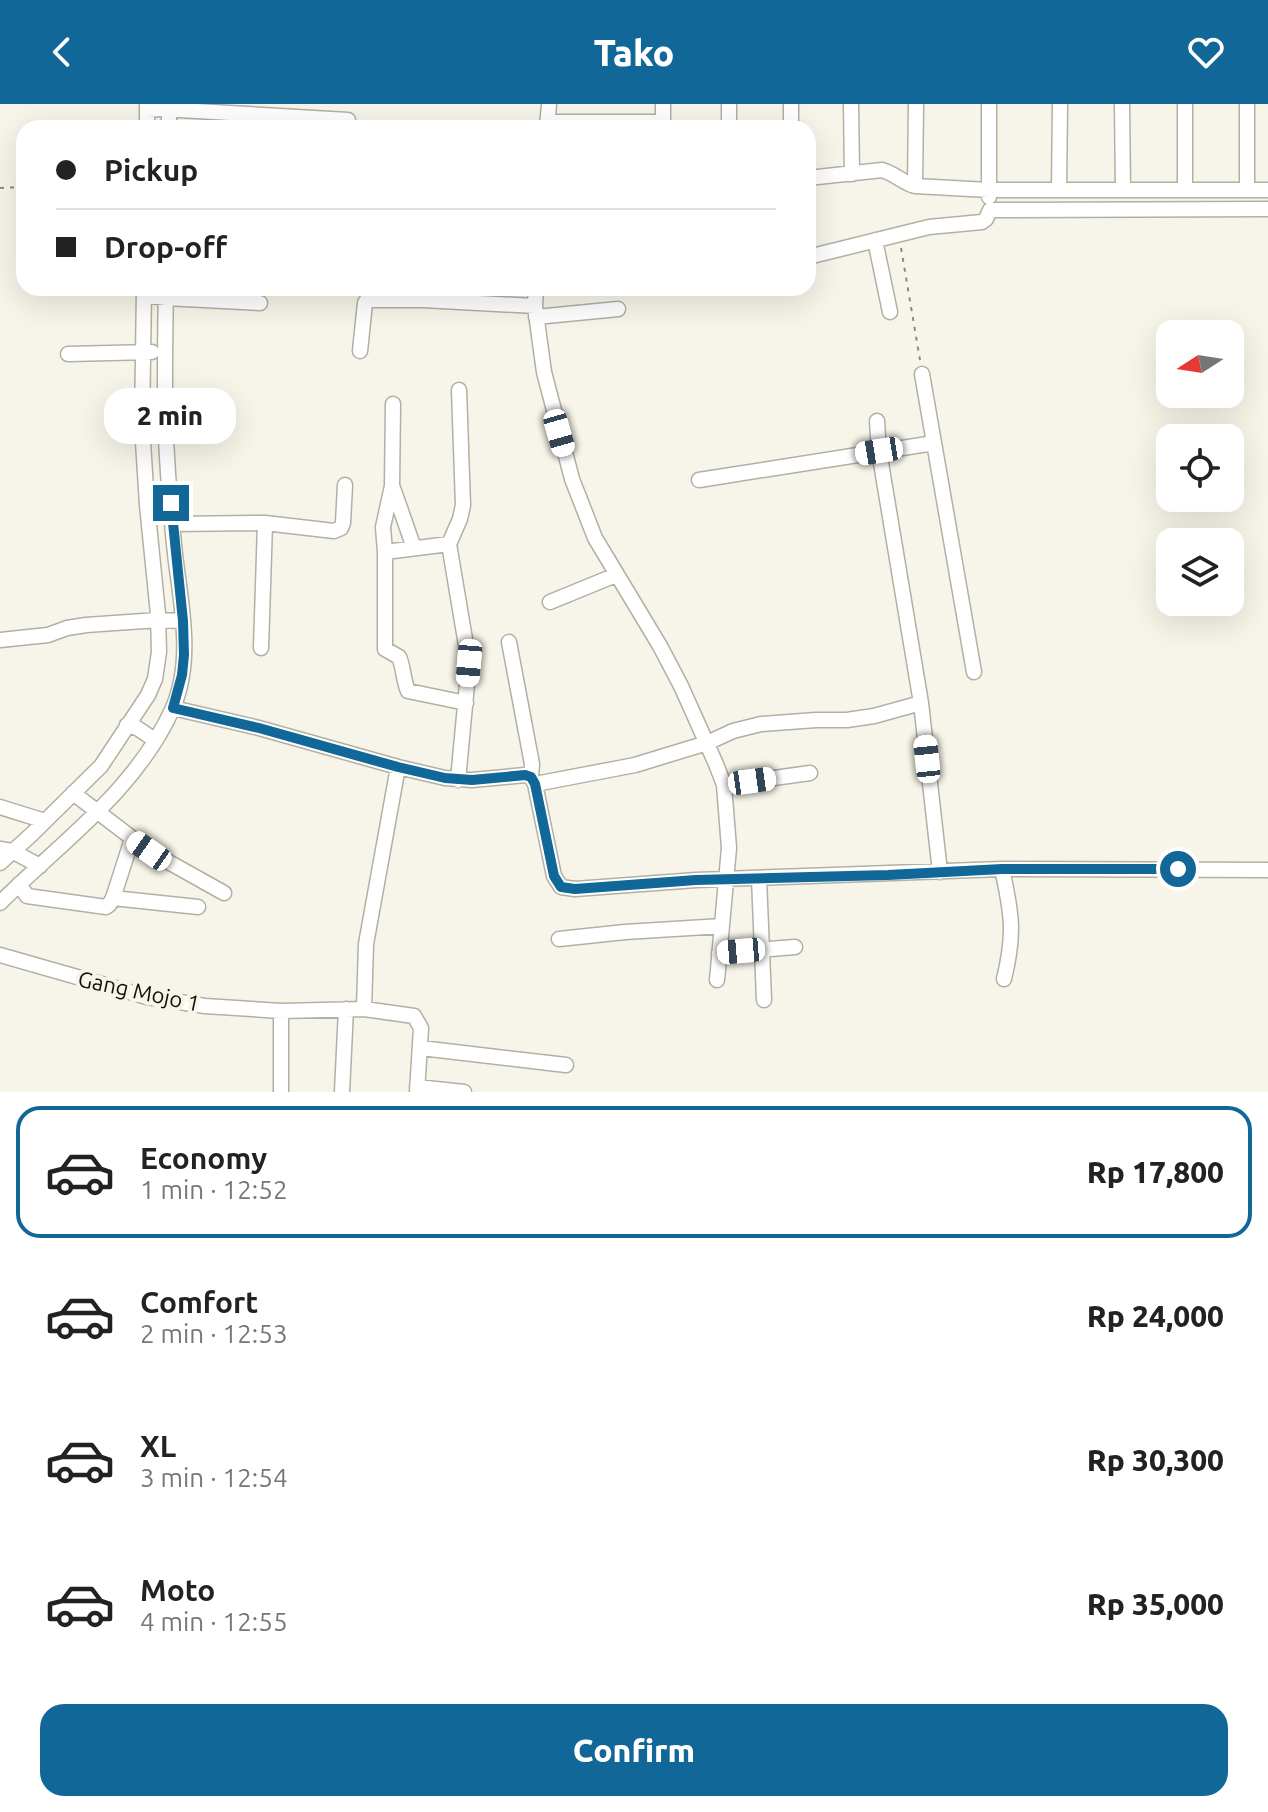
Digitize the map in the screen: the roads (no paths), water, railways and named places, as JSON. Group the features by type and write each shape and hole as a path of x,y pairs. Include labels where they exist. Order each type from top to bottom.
{"street":[{"path":"851,104 852,174"},
{"path":"915,186 916,104"},
{"path":"816,255 929,227 982,222 986,219 990,210 989,104"},
{"path":"1059,190 1060,104"},
{"path":"1122,104 1123,190"},
{"path":"1185,104 1185,189"},
{"path":"1247,104 1247,190"},
{"path":"157,108 348,120"},
{"path":"816,178 882,170 915,186 989,190 1268,190"},
{"path":"990,210 1268,209"},
{"path":"875,240 890,312"},
{"path":"0,863 20,857 41,845 85,804 131,774 148,695 170,620 156,472 165,414 154,352 155,296"},
{"path":"0,807 45,821 85,804 101,766 173,708 184,655 170,620 156,472 142,401 154,352 155,296"},
{"path":"186,296 260,303"},
{"path":"536,296 544,372 572,479 595,538 681,686 724,785 729,848 717,980"},
{"path":"360,351 367,300 423,300 536,311 618,309"},
{"path":"68,354 154,352"},
{"path":"922,374 974,672"},
{"path":"458,780 469,663 449,544 463,505 459,390"},
{"path":"393,404 392,486 383,527 385,649 399,657 408,691 466,703"},
{"path":"877,421 879,451 921,703 940,872"},
{"path":"699,480 934,443"},
{"path":"163,540 265,523 334,531 341,528 343,523 345,485"},
{"path":"392,486 414,548"},
{"path":"261,648 265,523"},
{"path":"385,552 449,544"},
{"path":"550,602 616,575"},
{"path":"0,640 48,635 86,625 170,620"},
{"path":"509,642 533,781 554,876 561,887 575,889 726,879 1002,869 1268,870"},
{"path":"173,708 458,780 525,775 533,781 635,765 761,724 847,720 921,703"},
{"path":"364,1009 366,944 398,767"},
{"path":"724,785 810,773"},
{"path":"85,804 149,851 224,893"},
{"path":"41,845 45,821"},
{"path":"20,857 19,884 27,896 102,907 109,905 113,898 132,839"},
{"path":"20,857 41,845"},
{"path":"1002,869 1012,923 1004,979"},
{"path":"759,878 764,1000"},
{"path":"0,903 19,884"},
{"path":"113,898 198,907"},
{"path":"559,939 722,926"},
{"path":"719,953 795,947"},
{"name":"Gang Mojo 1","path":"0,955 147,997 205,1006 281,1011 364,1009 414,1016 421,1028 421,1048"},
{"path":"342,1092 346,1009"},
{"path":"281,1011 281,1092"},
{"path":"464,1092 417,1090 421,1048 566,1065"}]}
